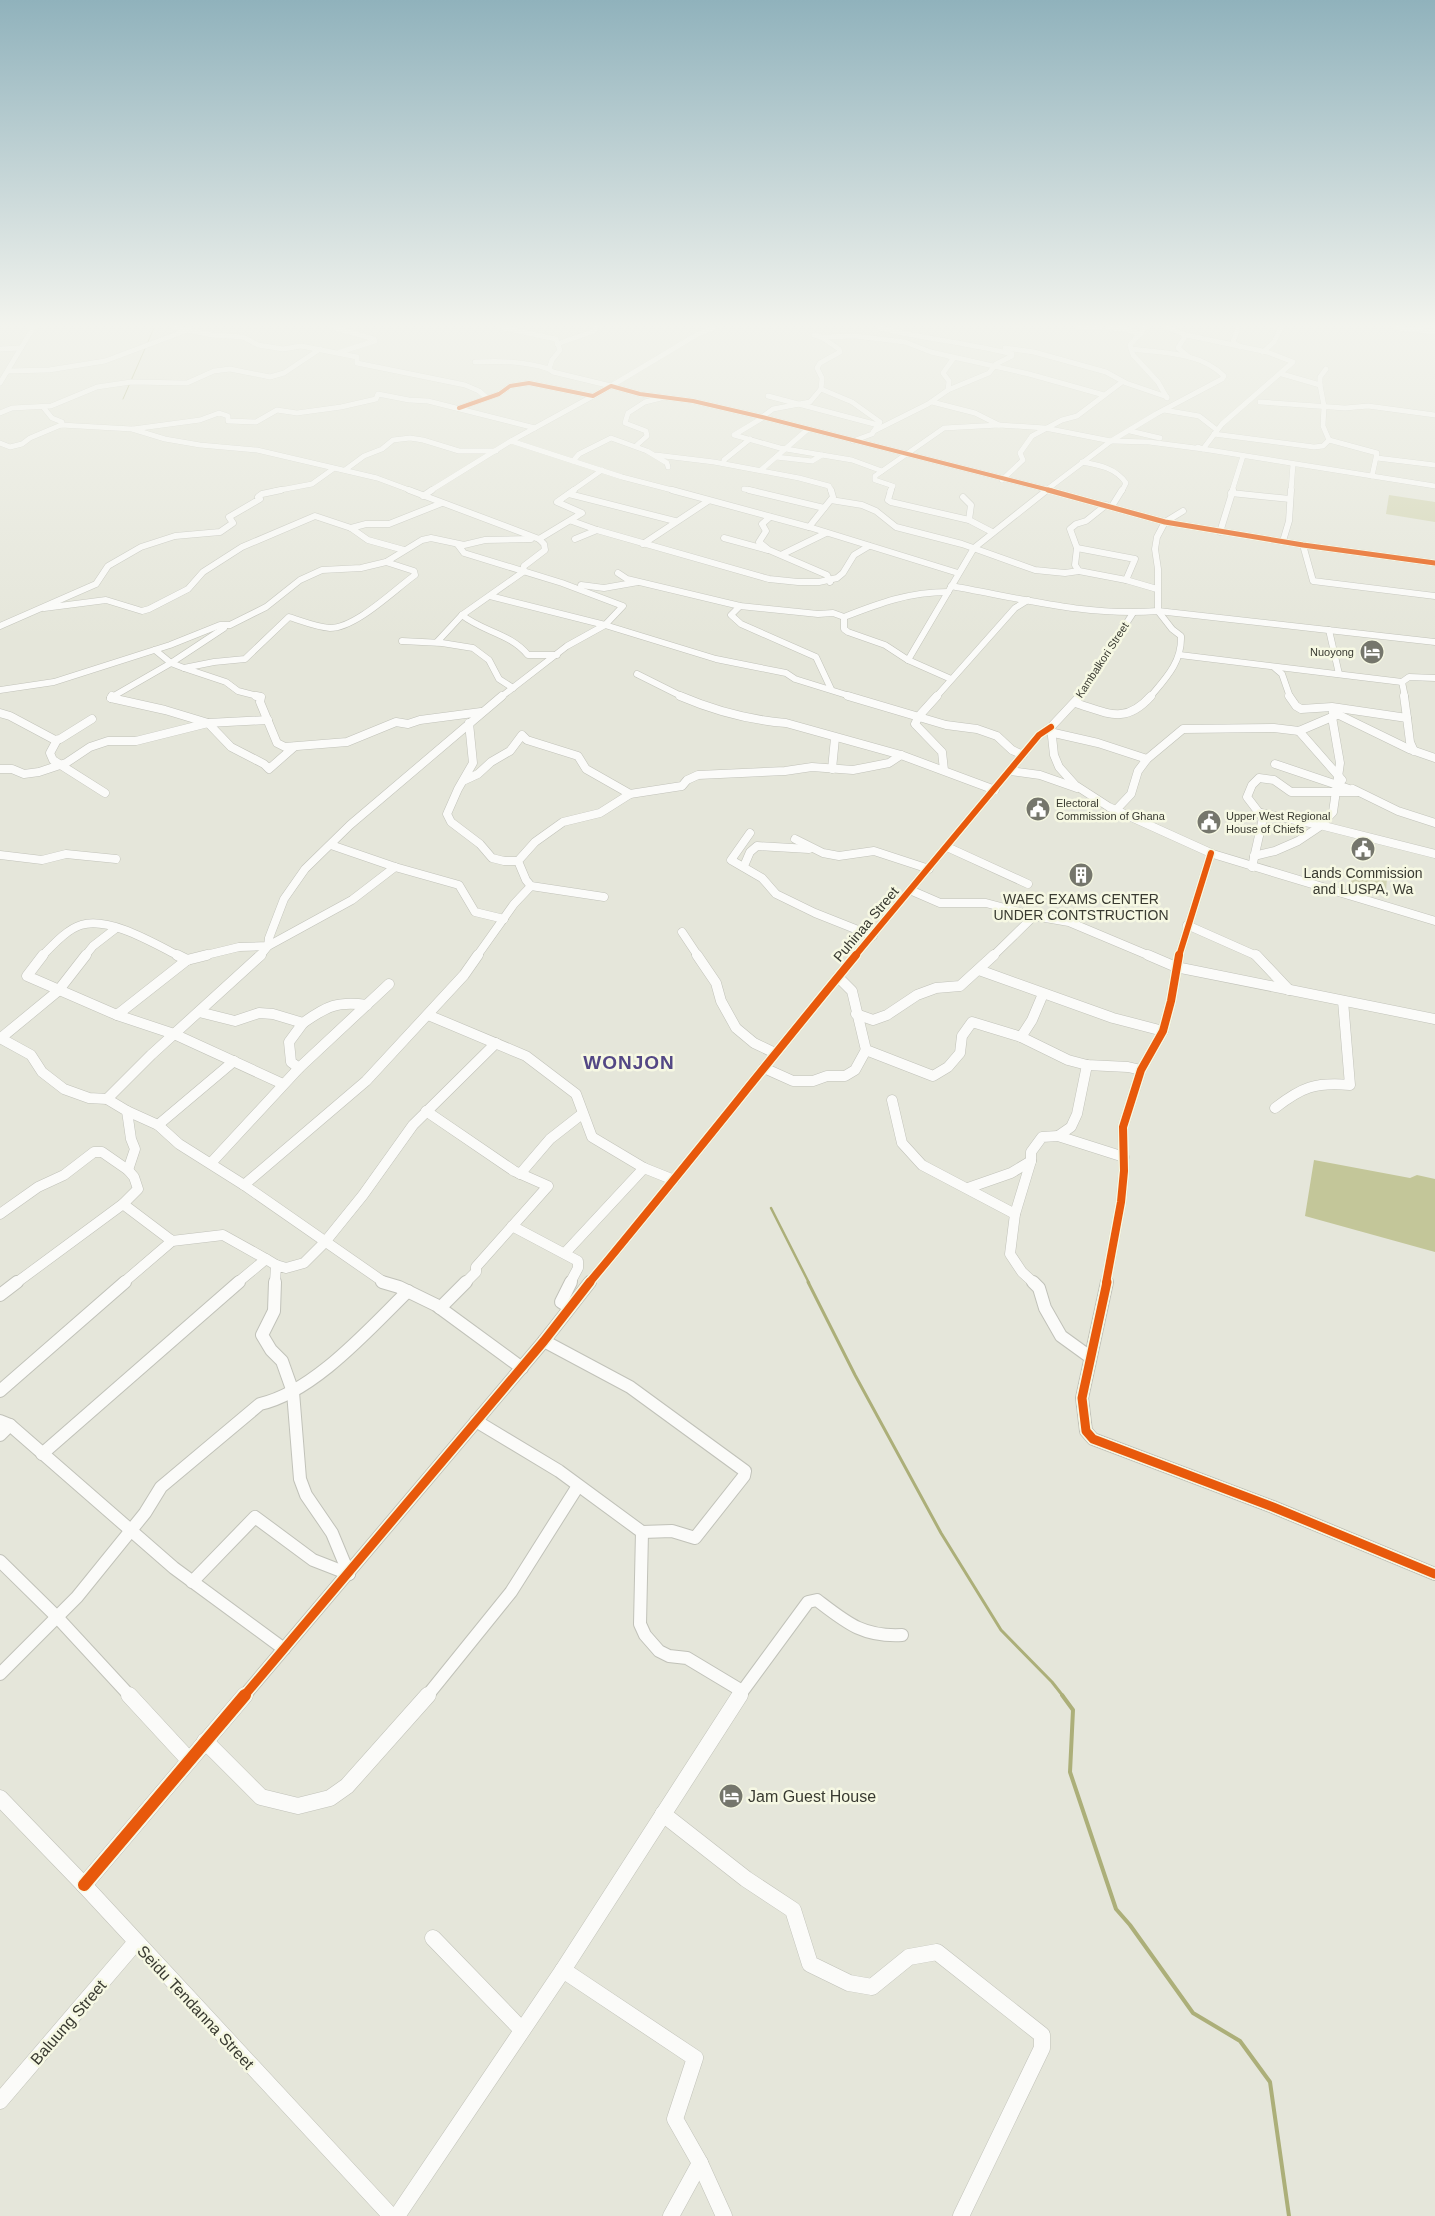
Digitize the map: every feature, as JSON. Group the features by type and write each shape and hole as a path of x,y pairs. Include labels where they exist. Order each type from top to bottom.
{"street":[{"path":"0,448 22,444 30,438 46,431"},
{"path":"140,431 165,439 257,450 377,478 536,538 544,544 545,550 524,566 523,572 462,615 437,642"},
{"path":"424,496 529,431"},
{"path":"636,445 647,436 646,431"},
{"path":"740,431 734,435 786,448 846,459 882,471"},
{"path":"761,470 805,431"},
{"path":"817,431 1165,522 1283,542 1435,563"},
{"path":"854,441 872,434 874,431"},
{"path":"939,431 874,478 894,486 888,495 888,500 891,502 969,520 992,532"},
{"path":"1002,480 1023,460 1020,453 1032,436 1039,431"},
{"path":"1062,431 1111,441 1149,442 1202,449 1435,486"},
{"path":"908,660 974,548 992,532 1048,491 1082,462 1111,441 1129,431"},
{"path":"1132,431 1202,449"},
{"path":"1326,431 1329,440"},
{"path":"1202,449 1216,432 1314,447 1322,446 1329,440"},
{"path":"345,470 364,456 382,449 393,440 410,438 423,440 459,451 496,451"},
{"path":"573,461 579,454 611,438 636,445 656,455 668,467"},
{"path":"724,463 724,460 750,439"},
{"path":"1329,440 1377,454 1372,476"},
{"path":"511,441 602,470 708,501 808,527 958,573"},
{"path":"0,442 10,447"},
{"path":"656,455 680,456 724,463 829,486 833,497 808,527"},
{"path":"776,457 812,461 822,455"},
{"path":"1220,532 1243,456"},
{"path":"1377,458 1435,465"},
{"path":"1079,571 1074,565 1077,548 1070,529 1076,524 1086,521 1118,499 1126,483 1123,478 1104,466 1082,462"},
{"path":"1283,542 1289,520 1293,464"},
{"path":"0,626 96,584 99,574 131,550 174,536 214,534 226,531 233,523 229,517 260,499 258,497 262,494 312,484 333,469"},
{"path":"294,747 269,769 264,764 230,747 225,739 208,723 111,698 171,663 230,625 266,607 300,580 322,570 361,568 386,562 422,540 431,538 458,545 485,540 527,540 536,538 572,521 582,512 557,502 602,470"},
{"path":"744,489 824,508"},
{"path":"569,494 675,521"},
{"path":"1231,494 1290,499"},
{"path":"963,497 971,505 969,520"},
{"path":"831,500 861,504 873,509 898,528 974,548 1051,574 1079,571 1126,580 1157,589"},
{"path":"643,544 675,521 708,501"},
{"path":"351,528 366,524 389,524 442,503"},
{"path":"1075,703 1117,715 1134,713 1165,678 1180,655 1181,636 1172,629 1158,611 1158,569 1155,549 1157,537 1165,522 1184,511"},
{"path":"44,608 106,600 142,611 149,609 188,589 203,572 242,547 315,516 351,528 368,540 404,550"},
{"path":"769,550 759,542 766,531 762,524 770,517"},
{"path":"572,521 643,544 769,579 793,582 830,582 843,573 851,556 869,546"},
{"path":"575,540 597,530"},
{"path":"783,554 826,533"},
{"path":"724,538 783,554 827,575 830,582"},
{"path":"268,946 269,938 284,899 305,869 350,826 481,712 567,646 605,625 623,606 562,583 464,553 458,545"},
{"path":"1303,545 1313,581 1435,596"},
{"path":"1077,548 1135,559 1126,580"},
{"path":"184,668 214,662 245,659 289,617 324,626 338,627 348,622 415,575 414,571 386,562"},
{"path":"618,574 627,579 740,606 833,614 844,617 888,600 923,592 950,589 1086,610 1132,613 1158,611 1435,642"},
{"path":"562,583 604,588 639,582"},
{"path":"490,596 605,625 707,656 786,673 836,692 946,725 977,729 997,736 1012,750 1023,755"},
{"path":"944,770 942,752 915,724 919,716 1015,608 1028,600"},
{"path":"740,606 731,615 741,624 816,657 832,689"},
{"name":"Kambalkori Street","path":"1053,730 1075,703 1132,613"},
{"path":"462,615 470,623 505,636 520,644 528,655 557,655"},
{"path":"844,617 844,629 848,632 885,645 908,660 951,679"},
{"path":"0,690 54,682 155,650 220,625 230,625"},
{"path":"1329,630 1339,674"},
{"path":"402,642 437,642 479,650 497,670 499,679 513,688"},
{"path":"155,650 171,663 226,682 238,690 261,697 260,702 276,743 294,747 347,742 396,722 408,724 420,720 481,712"},
{"path":"1180,655 1274,668 1310,669 1402,682 1409,677 1435,678"},
{"path":"1274,668 1282,674 1287,691 1294,704 1309,710 1320,706 1407,718"},
{"path":"637,674 672,693 701,704 740,716 786,723 901,755 995,790"},
{"path":"1402,682 1410,742 1414,751"},
{"path":"1320,706 1336,716 1414,751 1435,758"},
{"path":"0,714 10,716 57,740"},
{"path":"1115,811 1131,794 1138,771 1147,759 1183,729 1274,728 1299,731 1336,716"},
{"path":"1254,856 1269,853 1302,838 1320,825 1334,811 1339,752 1336,716"},
{"path":"92,719 57,740 50,752 53,760 59,765 105,793"},
{"path":"0,768 24,774 39,772 66,762 90,747 108,741 136,741 208,723 268,720"},
{"path":"469,723 473,763 465,780 458,789 448,814 451,822 480,844 492,858 504,861 518,861 536,842 563,822 600,813 630,794 682,786 687,780 698,775 785,771 812,767 853,770 888,763 901,755"},
{"path":"1147,759 1053,730 1052,749 1059,767 1083,790 1115,811 1211,853 1435,921"},
{"name":"Puhinaa Street","path":"84,1885 522,1368 569,1307 706,1142 775,1053 1039,735 1053,730"},
{"path":"1299,731 1312,743 1334,773 1337,784"},
{"path":"465,780 478,774 491,762 510,751 522,735 527,740 578,756 586,769 630,794"},
{"path":"832,769 835,738"},
{"path":"1275,764 1337,784 1398,811 1435,823"},
{"path":"1010,771 1040,775 1083,790"},
{"path":"1358,792 1337,784 1291,792 1274,780 1260,778 1252,785 1248,797 1251,805 1262,813 1320,825 1435,854"},
{"path":"1252,867 1262,823 1262,813"},
{"path":"750,833 731,860 762,878 776,894 815,913 873,936"},
{"path":"794,839 813,848 839,856 874,851 928,869"},
{"path":"744,866 747,856 757,846 764,844 781,848 813,848"},
{"path":"331,845 395,867 459,885 465,890 472,909 476,912 504,919"},
{"path":"947,847 1028,884"},
{"path":"1211,853 1187,925 1176,966 1171,1001 1163,1031 1141,1070 1124,1126 1121,1202 1111,1261 1082,1398 1086,1431 1093,1438 1435,1574"},
{"path":"0,855 42,860 66,854 116,859"},
{"path":"518,861 526,880 531,886 604,897"},
{"path":"107,1099 174,1034 259,958 268,946 352,900 395,867"},
{"path":"244,1185 366,1081 464,976 504,919 531,886"},
{"path":"910,890 940,903 986,903 1034,916 1069,922 1176,966 1435,1019"},
{"path":"856,1014 873,1020 888,1015 918,996 936,988 960,986 1034,916"},
{"path":"187,960 145,939 100,922 83,923 71,929 28,974 28,978 117,1015 174,1034 283,1084"},
{"path":"1187,925 1256,954 1289,990"},
{"path":"115,929 93,946 58,991 0,1038 31,1055 42,1072 64,1089 89,1098 107,1099 127,1111 158,1125 180,1144 244,1185 383,1283 394,1284 440,1308 522,1368"},
{"path":"682,932 716,983 721,1001 736,1028 754,1043 775,1053"},
{"path":"117,1015 187,960 239,947 268,946"},
{"path":"979,970 1133,1024 1163,1031"},
{"path":"764,1068 793,1082 813,1081 827,1076 845,1076 855,1070 866,1050 852,991 838,977"},
{"path":"211,1163 283,1084 389,984"},
{"path":"1021,1037 1032,1020 1043,994"},
{"path":"1275,1108 1306,1086 1316,1083 1350,1085 1344,1001"},
{"path":"299,1068 291,1062 289,1042 303,1024 328,1004 347,1002 367,1005"},
{"path":"199,1012 234,1020 259,1013 273,1014 303,1024"},
{"path":"428,1015 526,1056 576,1094 592,1137 644,1168 674,1180"},
{"path":"866,1050 933,1076 948,1067 960,1053 962,1036 972,1022 1021,1037 1068,1060 1087,1066 1128,1067 1141,1070"},
{"path":"0,1391 172,1241 223,1235 271,1262 286,1268 304,1263 325,1242 364,1195 398,1144 426,1111 496,1043"},
{"path":"158,1125 234,1061"},
{"path":"1058,1136 1071,1126 1076,1115 1086,1078 1087,1066"},
{"path":"892,1100 902,1143 922,1164 1016,1214"},
{"path":"127,1111 130,1139 135,1150 128,1170"},
{"path":"426,1111 520,1174 548,1186 476,1267 476,1272 440,1308"},
{"path":"520,1174 550,1139 582,1114"},
{"path":"1090,1357 1061,1336 1045,1308 1039,1288 1013,1261 1010,1254 1016,1214 1031,1161 1031,1152 1042,1137 1058,1136 1124,1157"},
{"path":"0,1214 38,1187 64,1175 94,1152 102,1152 128,1170 134,1177 138,1189 124,1204 0,1295"},
{"path":"968,1188 1011,1174 1031,1161"},
{"path":"565,1253 644,1168"},
{"path":"124,1204 172,1241"},
{"path":"512,1226 578,1260 578,1268 561,1302 569,1307"},
{"path":"271,1262 274,1311 262,1335 271,1350 282,1361 293,1392 300,1479 306,1495 332,1533 349,1574"},
{"path":"42,1454 166,1344 271,1262"},
{"path":"0,1674 77,1597 145,1514 161,1487 260,1404 274,1401 293,1392 346,1352 408,1291"},
{"path":"476,1421 559,1471 642,1532 672,1531 695,1538 744,1476 745,1471 717,1453 630,1387 544,1341"},
{"path":"0,1435 5,1423 192,1582 284,1649"},
{"path":"205,1741 261,1797 298,1806 330,1798 347,1786 447,1674 511,1592 578,1486"},
{"path":"192,1582 255,1517 314,1560 349,1574"},
{"path":"642,1532 640,1624 645,1635 659,1651 669,1656 687,1658 742,1692"},
{"path":"0,1561 57,1617 189,1760"},
{"path":"397,2216 563,1970 742,1692 808,1602 817,1600 857,1630 880,1637 902,1635"},
{"name":"Seidu Tendanna Street","path":"0,1798 84,1885 391,2216"},
{"path":"663,1814 746,1879 792,1910 810,1964 849,1983 872,1987 909,1957 937,1952 1042,2034 1042,2048 961,2216"},
{"path":"433,1938 522,2030"},
{"name":"Baluung Street","path":"0,2101 136,1942"},
{"path":"563,1970 695,2058 675,2119 700,2163 724,2216"},
{"path":"671,2216 700,2163"}],"green space":[{"path":"1389,495 1435,502 1435,522 1386,514"},
{"path":"1356,868 1387,877 1386,892 1353,884 1351,881 1353,871"},
{"path":"1314,1160 1410,1178 1417,1175 1435,1179 1435,1252 1305,1216"}],"waterway":[{"path":"771,1208 809,1283"},
{"path":"808,1282 855,1375 941,1533 1001,1630 1052,1682 1063,1696"},
{"path":"1062,1695 1073,1710 1070,1772 1116,1909 1130,1925 1193,2013 1240,2041 1270,2082 1289,2216"}],"cycle path":[{"path":"818,431 1106,505 1165,522 1303,545 1435,563"},
{"path":"84,1885 544,1341 569,1307 706,1142 775,1053 1039,735 1051,727"},
{"path":"1211,853 1187,925 1163,1031 1141,1070 1123,1127 1124,1171 1121,1202 1111,1261 1082,1398 1086,1431 1093,1439 1273,1507 1435,1574"}],"place":[{"name":"Nuoyong","path":"1372,652"},
{"name":"Electoral Commission of Ghana","path":"1038,809"},
{"name":"Upper West Regional House of Chiefs","path":"1209,822"},
{"name":"Lands Commission and LUSPA, Wa","path":"1363,849"},
{"name":"WAEC EXAMS CENTER UNDER CONTSTRUCTION","path":"1081,875"},
{"name":"Jam Guest House","path":"731,1796"}],"district":[{"name":"WONJON","path":"629,1062"}]}
